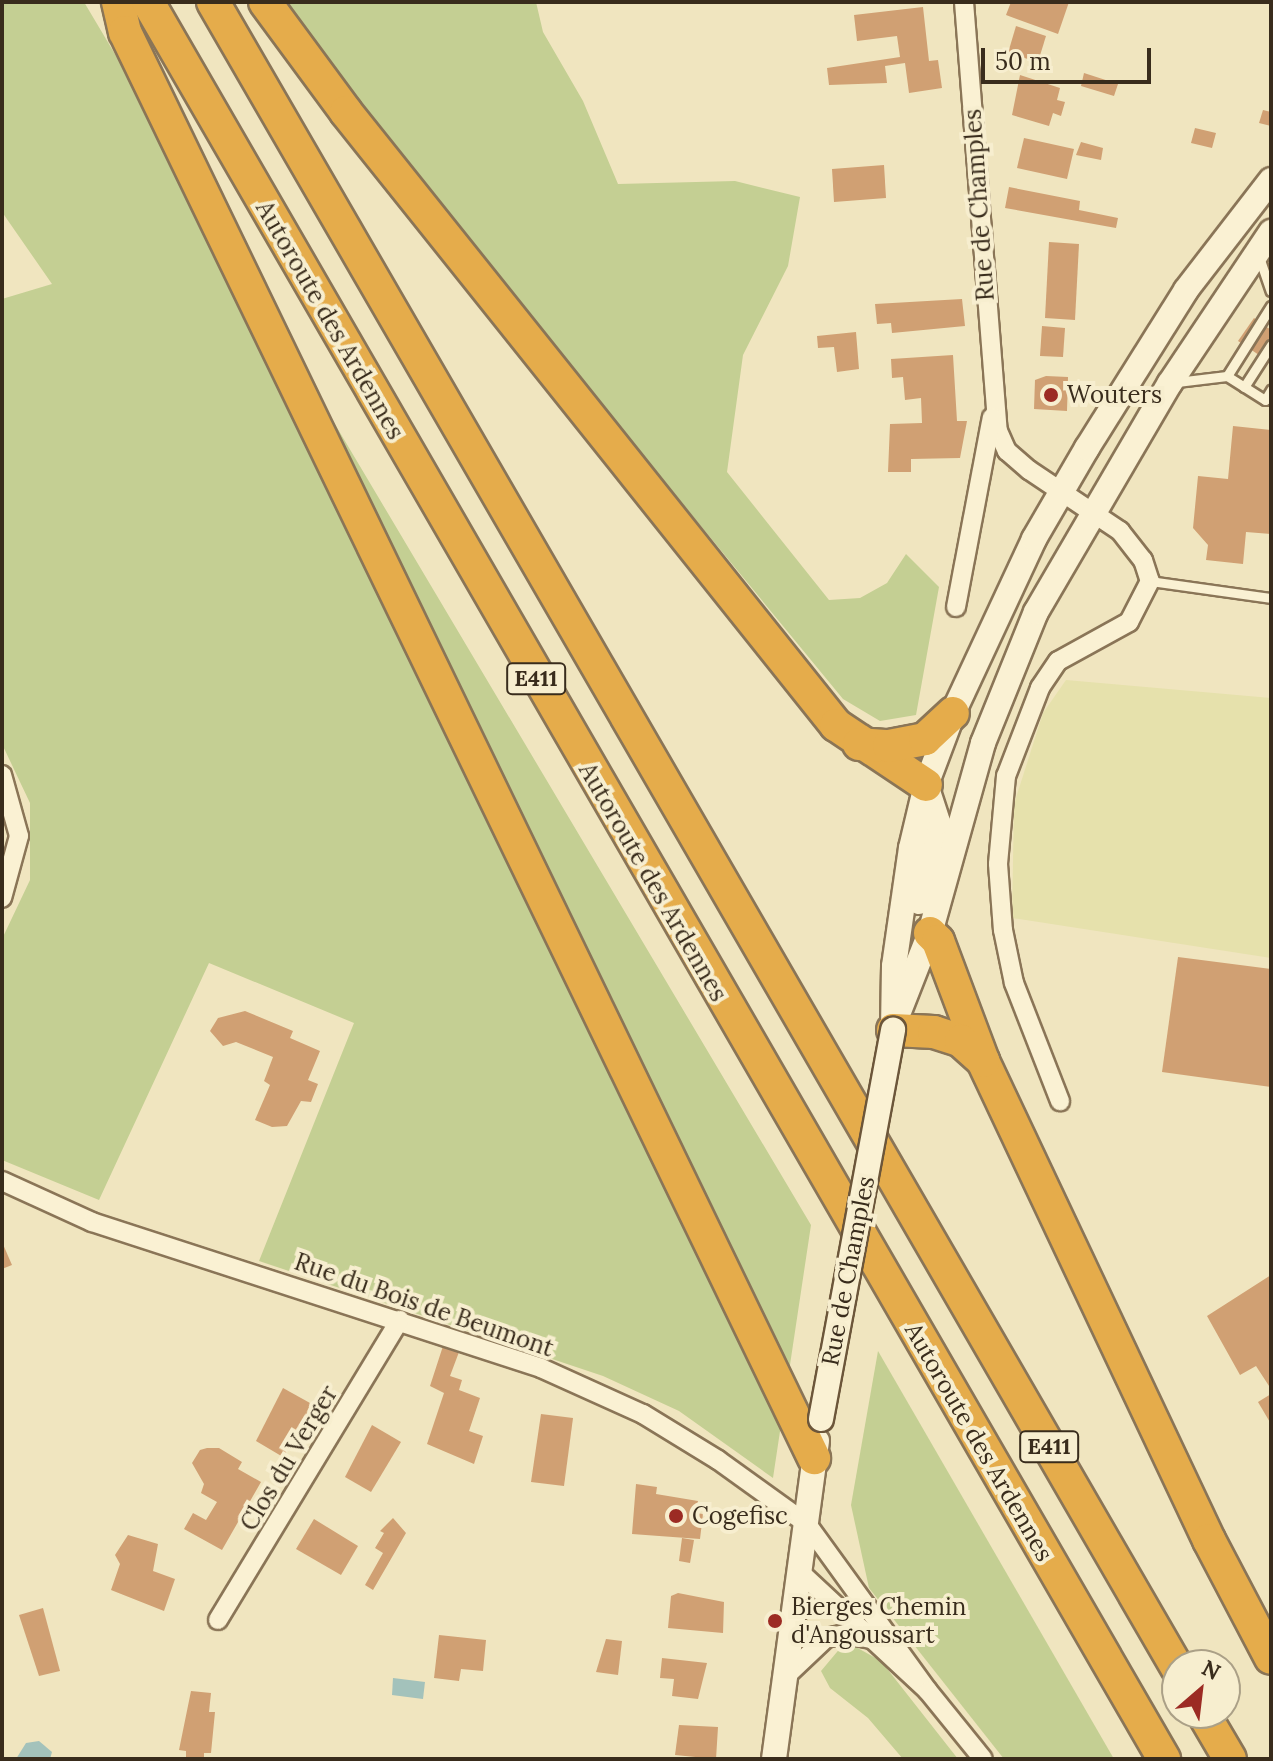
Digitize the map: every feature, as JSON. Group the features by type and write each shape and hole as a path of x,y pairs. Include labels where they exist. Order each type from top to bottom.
{"highway":[{"path":"118,2 125,32 814,1458"},
{"name":"Autoroute des Ardennes","path":"148,2 1164,1759"},
{"name":"E411","path":"213,2 1166,1649"},
{"path":"265,2 611,446 836,725 858,744 926,785"},
{"path":"858,744 889,746 925,739 953,713"},
{"path":"930,933 938,941 983,1061 1209,1540 1271,1658"},
{"path":"893,1030 934,1032 961,1041 983,1061"},
{"path":"1212,1729 1230,1759"}],"main road":[{"name":"Rue de Champles","path":"774,1759 814,1458 893,1030 894,966 926,785 953,713 1060,494 1186,290 1271,180"},
{"path":"893,1030 930,933 967,793 1006,681 1036,612 1170,383 1264,241"},
{"path":"907,988 922,887 938,822 926,785"}],"street":[{"name":"Rue de Champles","path":"964,2 994,408 1007,451 1060,494 1092,513"},
{"name":"Rue de Champles","path":"956,607 994,408"},
{"path":"1060,1101 1014,983 1003,930 998,864 1006,776 1040,688 1058,661 1129,622 1150,581 1134,545 1092,513"},
{"path":"2,775 19,836 2,898"},
{"name":"Rue du Bois de Beumont","path":"2,1181 92,1222 541,1368 643,1414 718,1460 807,1524 928,1691"},
{"name":"Clos du Verger","path":"218,1620 400,1320"},
{"path":"801,1573 928,1691 983,1759"},
{"path":"786,1676 826,1638 845,1634 873,1639"}],"lane":[{"path":"1264,241 1271,291"},
{"path":"1227,376 1271,306"},
{"path":"1244,387 1271,345"},
{"path":"1170,383 1227,376 1265,400 1271,390"},
{"path":"1150,581 1271,598"}],"shaded area":[{"path":"1066,680 1271,698 1271,958 1012,918 1014,804 1043,713"}],"green space":[{"path":"2,2 84,2 811,1225 773,1478 679,1411 603,1376 259,1261 354,1023 209,963 99,1200 2,1160 2,939 30,880 30,803 2,744 2,299 52,284 2,212"},
{"path":"286,2 536,2 543,32 583,101 618,184 735,181 800,197 788,266 743,355 727,472 829,600 860,598 887,583 906,554 939,587 916,715 880,721 843,699 428,194"},
{"path":"878,1351 1114,1759 1004,1759 869,1588 851,1505"},
{"path":"842,1646 854,1646 881,1661 958,1759 903,1759 868,1718 830,1688 821,1671"}],"water":[{"path":"393,1678 425,1682 423,1699 392,1695"},
{"path":"39,1741 52,1752 50,1759 16,1759 26,1743"}],"building":[{"path":"1011,2 1069,2 1058,34 1006,15"},
{"path":"923,7 929,61 938,60 942,88 909,93 905,63 885,66 887,83 829,85 827,68 900,57 897,36 857,41 854,15"},
{"path":"1016,26 1046,36 1038,62 1008,53"},
{"path":"1084,73 1118,84 1114,96 1081,86"},
{"path":"1020,75 1060,88 1057,100 1065,102 1061,116 1053,113 1049,126 1012,115"},
{"path":"1263,110 1271,112 1271,126 1259,123"},
{"path":"1195,128 1216,133 1212,148 1191,143"},
{"path":"1024,138 1074,149 1067,179 1017,168"},
{"path":"1081,142 1103,148 1101,160 1076,155"},
{"path":"884,165 886,198 834,202 832,169"},
{"path":"1009,187 1080,201 1079,210 1118,218 1116,228 1005,208"},
{"path":"1049,242 1079,244 1075,320 1045,318"},
{"path":"962,299 965,326 892,333 891,323 877,324 875,304"},
{"path":"1254,318 1271,330 1271,363 1238,341"},
{"path":"1042,326 1065,328 1063,357 1040,356"},
{"path":"856,332 859,369 837,372 834,347 818,348 817,336"},
{"path":"953,355 957,421 967,421 960,458 911,459 911,472 888,472 890,424 922,423 921,398 905,400 903,377 892,378 891,359"},
{"name":"Wouters","path":"1046,376 1068,377 1067,411 1034,409 1035,380"},
{"path":"1233,426 1271,430 1271,534 1246,532 1243,564 1206,560 1208,545 1193,528 1198,476 1228,479"},
{"path":"1178,957 1271,969 1271,1087 1162,1072"},
{"path":"245,1011 293,1031 290,1038 320,1051 308,1080 318,1084 311,1102 301,1101 287,1126 272,1127 255,1120 270,1085 264,1081 273,1057 236,1042 223,1046 210,1031 218,1018"},
{"path":"2,1242 12,1265 2,1269"},
{"path":"1271,1275 1271,1389 1256,1366 1240,1375 1207,1316"},
{"path":"443,1346 459,1352 450,1376 462,1380 459,1390 480,1398 469,1431 483,1436 474,1464 427,1444 444,1393 430,1386"},
{"path":"283,1388 310,1403 303,1428 283,1457 256,1441"},
{"path":"1271,1394 1271,1424 1258,1402"},
{"path":"541,1414 573,1418 564,1486 531,1482"},
{"path":"372,1425 401,1442 371,1492 345,1477"},
{"path":"219,1448 242,1462 238,1469 261,1482 222,1550 184,1529 193,1513 206,1520 217,1502 201,1493 204,1484 192,1463 200,1450"},
{"path":"636,1484 657,1487 656,1494 698,1501 696,1513 703,1514 700,1539 632,1534"},
{"path":"393,1518 406,1533 373,1590 365,1585 383,1553 375,1548 384,1533 380,1531"},
{"path":"314,1519 358,1546 341,1575 296,1549"},
{"path":"128,1535 158,1544 153,1571 175,1579 164,1611 111,1590 120,1564 115,1555"},
{"path":"682,1538 694,1540 690,1563 679,1561"},
{"path":"678,1593 724,1602 723,1633 668,1628 671,1596"},
{"path":"43,1608 60,1671 39,1676 19,1615"},
{"path":"439,1635 486,1640 483,1671 461,1669 459,1681 434,1678"},
{"path":"606,1639 622,1641 618,1675 596,1672"},
{"path":"662,1658 707,1663 698,1699 672,1696 674,1679 660,1678"},
{"path":"191,1691 211,1693 209,1712 215,1712 211,1753 204,1753 204,1759 186,1759 186,1751 179,1750"},
{"path":"679,1725 718,1727 716,1759 675,1755"}],"place":[{"name":"Wouters","path":"1051,395"},
{"name":"Cogefisc","path":"676,1516"},
{"name":"Bierges Chemin d'Angoussart","path":"775,1621"}]}
